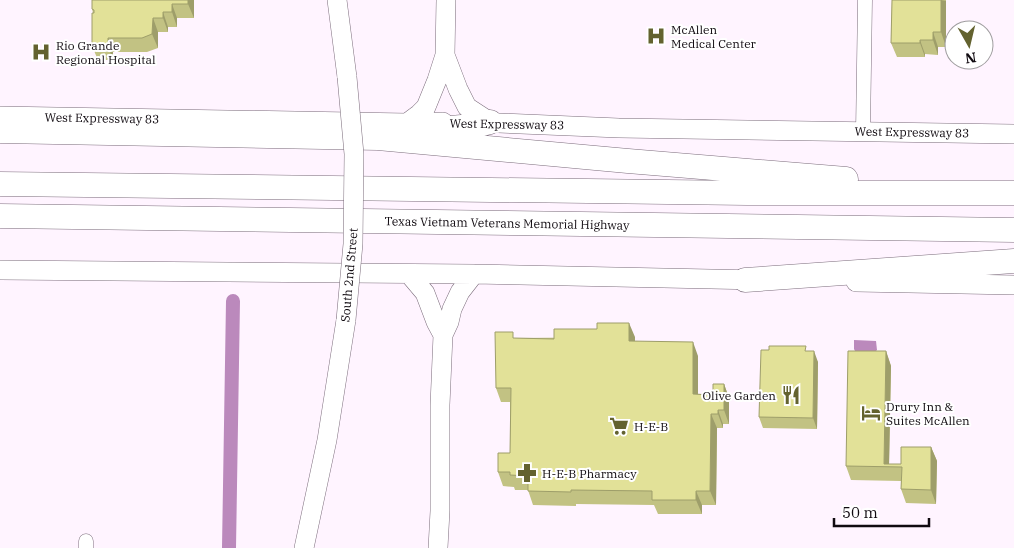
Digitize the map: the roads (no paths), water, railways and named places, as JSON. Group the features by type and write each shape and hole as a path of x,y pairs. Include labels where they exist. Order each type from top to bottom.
{"highway":[{"path":"0,131 378,138 408,132 473,126 490,122"},
{"path":"408,132 628,161 850,179 914,193"},
{"path":"0,184 707,192 1014,193"},
{"name":"Texas Vietnam Veterans Memorial Highway","path":"0,216 1014,230"},
{"path":"745,280 1014,261"}],"main road":[{"name":"South 2nd Street","path":"304,548 327,440 346,320 353,244 354,154 337,0"},
{"path":"408,132 419,114 426,107 445,55 446,0"},
{"path":"445,55 458,89 468,107 490,122"},
{"name":"West Expressway 83","path":"0,116 408,132"},
{"name":"West Expressway 83","path":"490,122 619,128 1014,134"},
{"path":"0,270 474,274 1014,285"},
{"path":"409,274 425,293 443,335"},
{"path":"438,548 443,335 460,292 474,274"}],"street":[{"path":"863,131 865,0"}],"waterway":[{"path":"229,548 233,301"}],"place":[{"name":"McAllen Medical Center","path":"656,36"},
{"name":"Rio Grande Regional Hospital","path":"41,52"},
{"name":"Olive Garden","path":"791,395"},
{"name":"Drury Inn & Suites McAllen","path":"871,413"},
{"name":"H-E-B","path":"619,426"},
{"name":"H-E-B Pharmacy","path":"527,473"}]}
